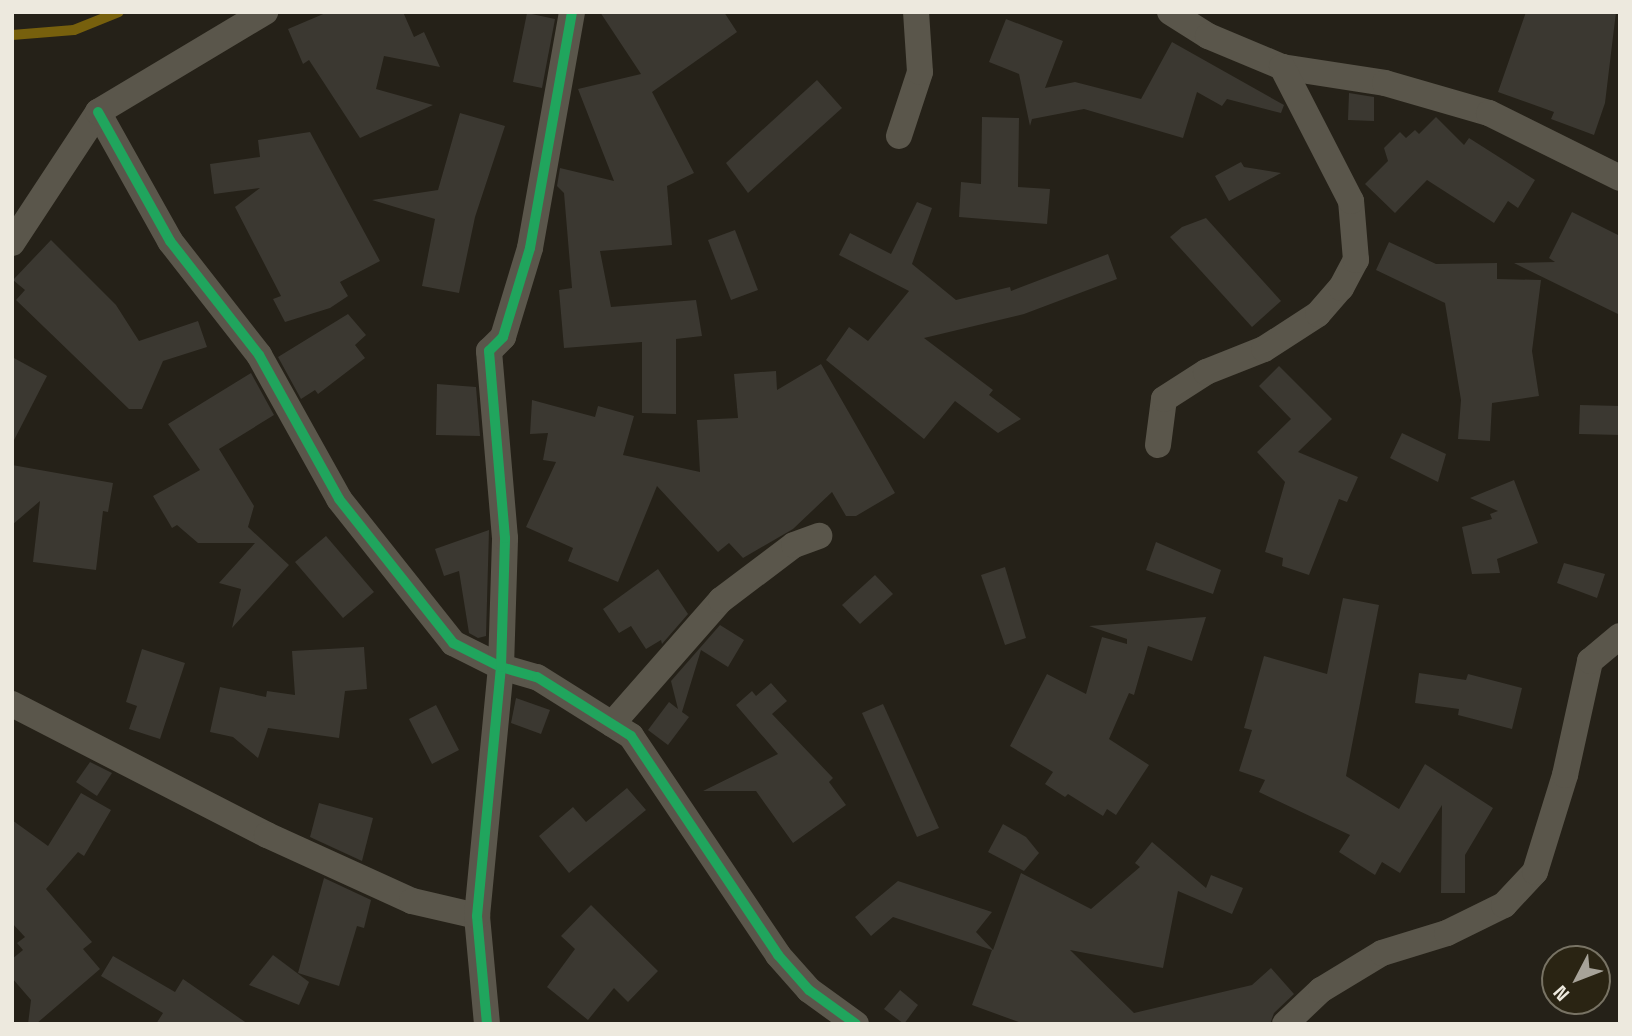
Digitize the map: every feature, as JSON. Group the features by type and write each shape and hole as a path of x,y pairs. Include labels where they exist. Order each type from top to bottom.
{"street":[{"path":"12,243 98,112 265,12"},
{"path":"487,1024 477,916 501,667 505,538 489,351 503,337 530,248 572,12"},
{"path":"899,136 920,72 916,12"},
{"path":"1170,12 1208,36 1282,67 1385,83 1489,113 1620,178"},
{"path":"1158,445 1164,399 1206,372 1264,349 1318,314 1341,288 1356,260 1351,201 1282,67"},
{"path":"98,112 170,241 259,355 339,499 453,643 501,667 537,677 631,736 778,955 809,990 856,1024"},
{"path":"612,724 720,600 794,545 819,536"},
{"path":"1285,1024 1321,990 1382,953 1447,933 1504,905 1535,872 1565,775 1590,661 1620,636"},
{"path":"12,704 255,829 412,901 477,916"}],"building":[{"path":"328,12 403,12 414,37 424,32 440,67 384,56 376,89 433,105 360,138 309,60 303,64 288,29"},
{"path":"600,12 724,12 737,32 652,92 694,173 667,186 672,245 600,251 611,307 696,300 702,336 676,339 676,414 642,413 642,342 564,348 559,290 572,288 564,193 557,186 560,168 614,181 578,89 641,74"},
{"path":"1526,12 1616,12 1605,103 1594,135 1551,119 1554,112 1498,92"},
{"path":"527,13 555,19 542,88 513,82"},
{"path":"1006,19 1063,41 1045,88 1075,82 1141,99 1172,42 1284,105 1281,113 1227,99 1222,106 1197,92 1183,138 1084,109 1032,119 1030,126 1019,74 989,62"},
{"path":"817,80 842,108 748,193 726,163"},
{"path":"1349,93 1374,97 1374,121 1348,120"},
{"path":"460,113 505,126 475,217 459,293 422,286 435,219 372,200 438,190"},
{"path":"982,117 1019,118 1018,187 1050,189 1047,224 959,217 961,182 981,184"},
{"path":"1436,117 1464,145 1469,138 1535,180 1518,208 1508,201 1494,223 1427,180 1395,213 1365,184 1388,161 1384,148 1400,132 1406,138 1415,130 1419,134"},
{"path":"310,132 380,261 340,282 348,296 330,308 285,322 273,299 281,296 235,207 260,188 214,194 210,164 260,157 258,140"},
{"path":"1241,162 1244,167 1281,173 1229,201 1215,176"},
{"path":"917,202 932,208 912,264 956,300 1010,287 1011,291 1108,254 1117,279 1024,314 924,338 993,390 989,395 1021,419 998,433 955,401 924,439 826,360 849,327 868,341 909,291 839,255 850,233 891,254"},
{"path":"1572,212 1620,236 1620,315 1514,263 1555,262 1549,258"},
{"path":"1206,218 1281,301 1252,327 1170,237 1182,227"},
{"path":"735,230 758,290 731,300 708,240"},
{"path":"51,240 116,305 139,341 198,321 207,347 163,361 142,409 129,409 16,300 25,290 13,280"},
{"path":"1389,242 1436,264 1497,263 1497,279 1541,280 1532,351 1539,396 1492,403 1490,441 1458,439 1461,400 1445,303 1376,270"},
{"path":"348,314 366,335 355,345 365,358 318,394 315,390 301,399 278,357"},
{"path":"12,357 47,376 12,444"},
{"path":"821,364 895,493 856,516 846,516 832,492 793,529 743,558 729,543 718,552 657,486 618,582 568,561 573,548 526,527 556,462 543,460 548,433 530,434 532,400 595,417 598,406 634,416 623,455 700,472 697,420 738,418 734,374 776,371 777,390"},
{"path":"1279,366 1332,419 1298,452 1358,477 1347,502 1339,499 1309,575 1282,566 1283,558 1265,552 1285,482 1257,452 1291,419 1259,386"},
{"path":"251,373 274,415 219,449 254,506 248,527 289,565 232,628 241,589 219,583 255,543 198,543 177,525 172,528 153,496 200,470 168,424"},
{"path":"437,384 476,387 480,436 436,435"},
{"path":"1580,405 1620,406 1620,435 1579,434"},
{"path":"1402,433 1446,454 1438,482 1390,458"},
{"path":"12,465 113,483 108,512 103,511 96,570 33,562 40,501 12,525"},
{"path":"1514,480 1538,543 1497,559 1500,573 1472,574 1462,527 1492,519 1490,514 1498,511 1470,498"},
{"path":"489,530 486,636 478,638 469,633 459,571 444,576 435,549"},
{"path":"326,536 374,592 343,618 295,562"},
{"path":"1156,542 1221,570 1213,594 1146,570"},
{"path":"1564,563 1605,574 1597,598 1557,583"},
{"path":"1005,567 1026,638 1005,645 981,575"},
{"path":"658,569 688,614 662,644 661,640 646,649 631,626 619,633 603,609"},
{"path":"875,575 893,594 860,624 842,605"},
{"path":"1343,598 1379,605 1346,776 1399,809 1425,764 1493,808 1465,855 1465,893 1441,893 1442,805 1400,873 1382,862 1375,875 1339,852 1350,835 1259,792 1265,780 1239,771 1252,730 1244,728 1264,656 1327,674"},
{"path":"1206,617 1192,661 1148,646 1134,695 1129,693 1109,739 1149,765 1116,815 1107,809 1103,816 1068,794 1065,797 1045,784 1053,772 1010,746 1047,674 1086,694 1102,637 1127,644 1127,639 1089,626"},
{"path":"720,625 744,640 728,667 701,650 682,712 689,717 668,745 648,730 669,702 678,709 671,681"},
{"path":"364,647 367,689 345,691 339,738 268,728 258,758 233,737 210,732 220,687 266,697 267,691 295,695 292,651"},
{"path":"142,649 185,663 160,739 129,729 137,706 126,702"},
{"path":"1419,673 1466,680 1468,674 1522,688 1512,729 1458,715 1459,709 1415,703"},
{"path":"771,683 787,701 772,714 833,778 829,782 846,805 793,843 756,791 703,791 778,754 736,705 752,691 756,696"},
{"path":"516,698 550,710 541,734 511,723"},
{"path":"883,704 939,828 917,837 862,713"},
{"path":"436,705 459,750 432,764 409,719"},
{"path":"90,762 112,773 97,796 76,782"},
{"path":"627,788 646,810 569,873 539,836 573,807 586,822"},
{"path":"81,793 111,810 84,856 78,852 46,889 92,942 83,949 100,969 36,1024 28,1024 31,1000 12,978 12,959 23,950 17,943 25,937 12,923 12,820 48,846"},
{"path":"319,803 373,818 362,861 310,837"},
{"path":"1003,824 1026,837 1039,853 1024,871 988,852"},
{"path":"1152,842 1206,888 1211,875 1243,888 1232,914 1178,891 1163,968 1070,950 1134,1013 1252,985 1271,968 1294,994 1274,1013 1270,1024 1024,1024 972,1005 992,950 893,917 871,936 855,917 898,881 992,912 976,932 993,950 1021,873 1091,909 1140,867 1135,863"},
{"path":"324,878 371,900 364,928 357,926 339,986 298,973"},
{"path":"591,905 658,971 628,1002 614,988 588,1020 547,987 575,949 561,936"},
{"path":"273,955 309,982 299,1005 249,985"},
{"path":"113,956 175,992 183,979 248,1024 156,1024 163,1013 101,976"},
{"path":"900,990 918,1005 904,1024 884,1009"}],"waterway":[{"path":"12,35 74,30 119,12"}],"cycle path":[{"path":"487,1024 477,916 501,667 505,538 489,351 503,337 530,248 572,12"},
{"path":"98,112 170,241 259,355 339,499 453,643 501,667 537,677 631,736 778,955 809,990 856,1024"}]}
